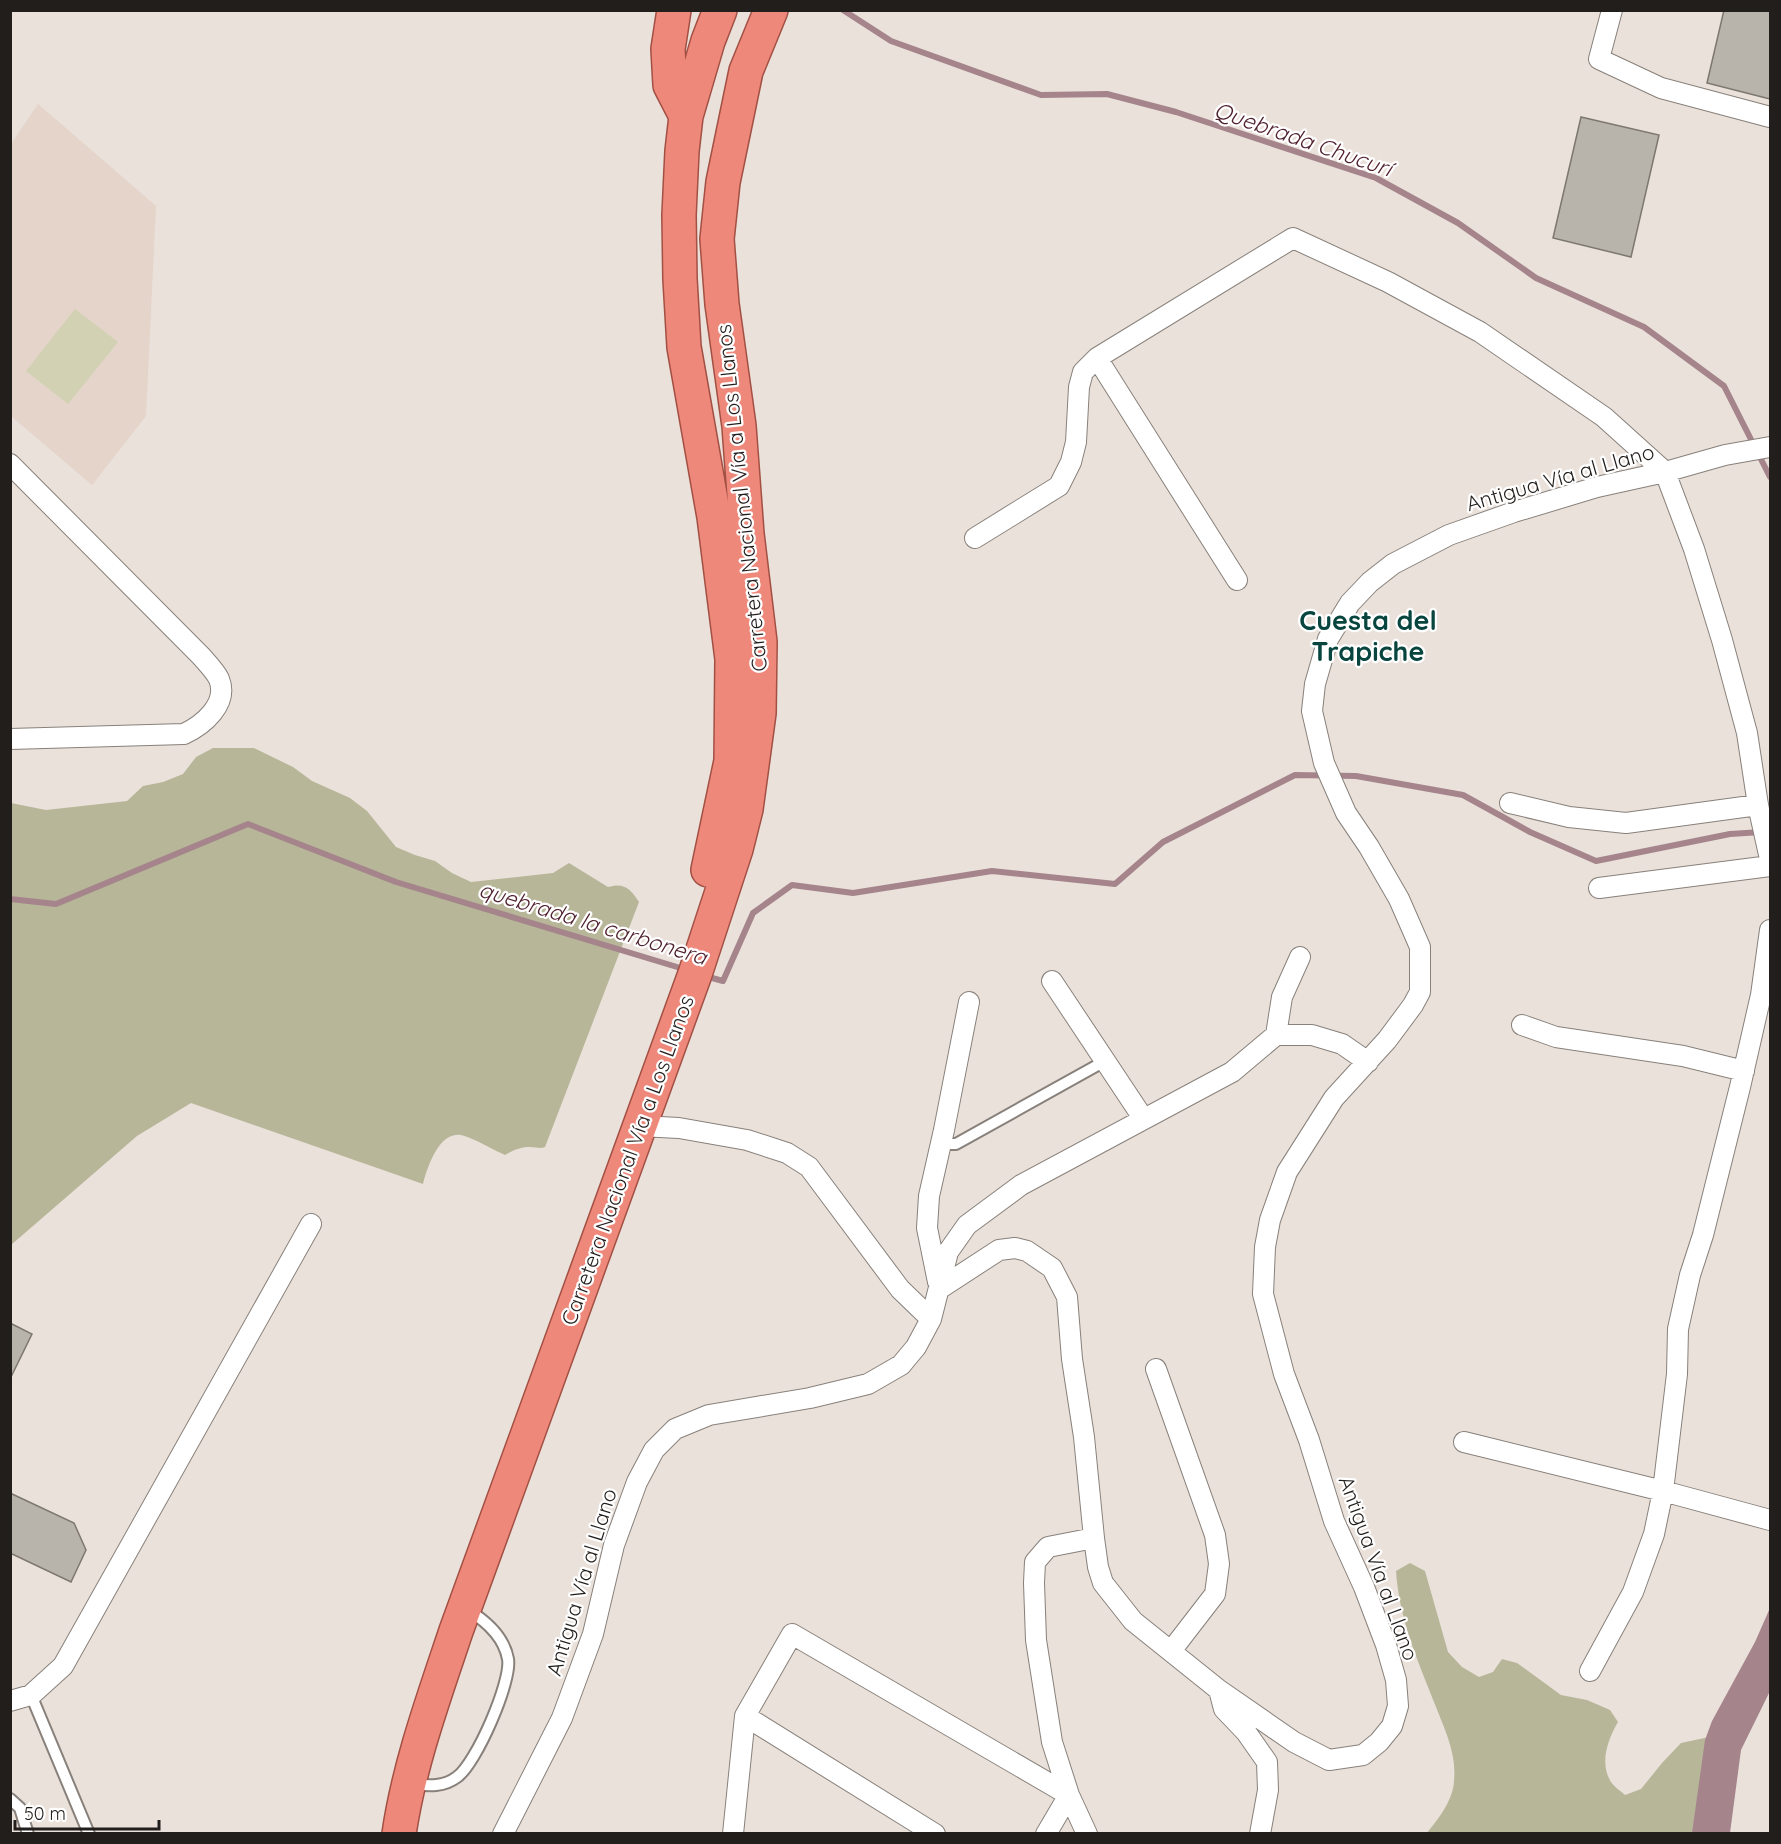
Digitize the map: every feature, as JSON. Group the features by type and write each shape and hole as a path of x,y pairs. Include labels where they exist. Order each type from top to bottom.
{"highway":[{"path":"674,10 668,49 670,85 686,116"},
{"name":"Carretera Nacional Vía a Los Llanos","path":"381,1833 412,1703 501,1447 699,905 731,761 732,659 714,517 684,347 680,279 682,152 686,116 701,62 720,10"},
{"name":"Carretera Nacional Vía a Los Llanos","path":"399,1833 427,1719 465,1608 695,974 736,849 746,808 759,712 760,642 747,534 739,426 722,304 717,239 723,182 746,71 771,10"}],"street":[{"path":"1612,10 1599,59 1661,88 1770,117"},
{"path":"975,538 1059,486 1071,462 1076,442 1079,387 1083,372 1096,358 1293,238 1388,282 1480,332 1604,417 1665,472 1694,549 1722,640 1747,733 1758,805 1770,859"},
{"path":"1096,358 1237,580"},
{"name":"Antigua Vía al Llano","path":"503,1833 562,1718 593,1634 614,1545 637,1482 654,1450 675,1429 710,1415 810,1398 868,1384 901,1365 916,1347 931,1319 939,1289 999,1250 1015,1248 1027,1251 1052,1268 1066,1297 1098,1567 1103,1582 1133,1621 1219,1690 1294,1742 1329,1760 1363,1755 1379,1742 1392,1726 1398,1706 1396,1680 1386,1645 1364,1587 1334,1521 1309,1440 1284,1374 1263,1294 1265,1247 1270,1220 1287,1172 1334,1098 1394,1031 1420,992 1420,947 1399,899 1346,813 1324,763 1312,711 1315,684 1328,639 1350,603 1370,582 1394,564 1449,536 1524,508 1597,487 1665,472 1725,455 1770,447"},
{"path":"10,464 201,656 219,679 221,694 211,716 199,727 184,734 10,739"},
{"path":"1510,802 1569,817 1626,824 1758,805"},
{"path":"1599,888 1770,866"},
{"path":"1590,1671 1633,1592 1654,1534 1663,1491 1677,1374 1678,1329 1744,1071 1761,995 1770,930"},
{"path":"1276,1035 1282,997 1300,957"},
{"path":"1052,981 1143,1118"},
{"path":"939,1289 927,1228 929,1196 969,1002"},
{"path":"1522,1025 1556,1036 1683,1056 1744,1071"},
{"path":"939,1289 948,1252 967,1225 1021,1185 1232,1072 1276,1035 1312,1035 1342,1044 1368,1062"},
{"path":"640,1126 679,1128 747,1140 786,1153 809,1167 900,1289 931,1319"},
{"path":"10,1701 31,1695 63,1666 311,1224"},
{"path":"1156,1369 1215,1535 1219,1564 1215,1594 1171,1651"},
{"path":"1464,1442 1663,1491 1768,1520"},
{"path":"1087,1833 1069,1796 1052,1742 1036,1640 1034,1583 1035,1562 1048,1547 1095,1538"},
{"path":"735,1833 746,1716 792,1634 1069,1796"},
{"path":"1219,1690 1224,1709 1245,1732 1267,1762 1268,1790 1260,1833"},
{"path":"746,1716 935,1833"},
{"path":"1046,1833 1069,1796"}],"lane":[{"path":"941,1144 956,1144 1105,1061"},
{"path":"410,1784 430,1786 447,1783 466,1768 476,1755 504,1687 508,1662 504,1647 493,1629 465,1608"},
{"path":"31,1695 89,1833"},
{"path":"10,1799 20,1808 28,1833"}],"shaded area":[{"path":"38,104 156,206 146,416 92,485 11,416 11,144"},
{"path":"1770,1608 1770,1691 1741,1750 1730,1833 1692,1833 1705,1740 1712,1721 1755,1642"}],"green space":[{"path":"75,309 118,342 68,404 26,371"},
{"path":"213,748 254,748 293,767 312,781 350,798 367,811 396,847 435,861 471,882 553,873 569,863 608,887 623,886 633,893 639,902 545,1147 521,1148 505,1155 477,1141 461,1135 453,1135 446,1139 435,1152 423,1184 191,1103 137,1136 11,1245 11,803 46,810 127,801 143,786 163,782 183,774 196,757"},
{"path":"1410,1563 1425,1571 1448,1652 1462,1667 1479,1677 1493,1672 1502,1659 1517,1663 1561,1695 1587,1700 1610,1710 1618,1722 1606,1751 1607,1775 1625,1795 1641,1789 1681,1743 1709,1737 1704,1833 1427,1833 1451,1796 1454,1760 1449,1741 1415,1654 1401,1605 1396,1571"}],"building":[{"path":"1724,10 1770,10 1770,99 1707,83"},
{"path":"1581,117 1659,135 1631,257 1553,238"},
{"path":"10,1323 32,1334 10,1379"},
{"path":"10,1493 74,1523 86,1550 71,1582 10,1553"}],"waterway":[{"name":"Quebrada Chucurí","path":"843,10 891,41 1041,95 1107,94 1176,112 1376,178 1458,223 1536,278 1644,327 1724,386 1770,477"},
{"name":"quebrada la carbonera","path":"705,976 723,981 753,913 792,885 853,893 992,871 1115,884 1163,842 1295,775 1356,776 1463,795 1530,832 1596,861 1730,834 1762,832"},
{"name":"quebrada la carbonera","path":"10,899 56,904 248,824 396,882 687,970"}],"district":[{"name":"Cuesta del Trapiche","path":"1368,636"}]}
